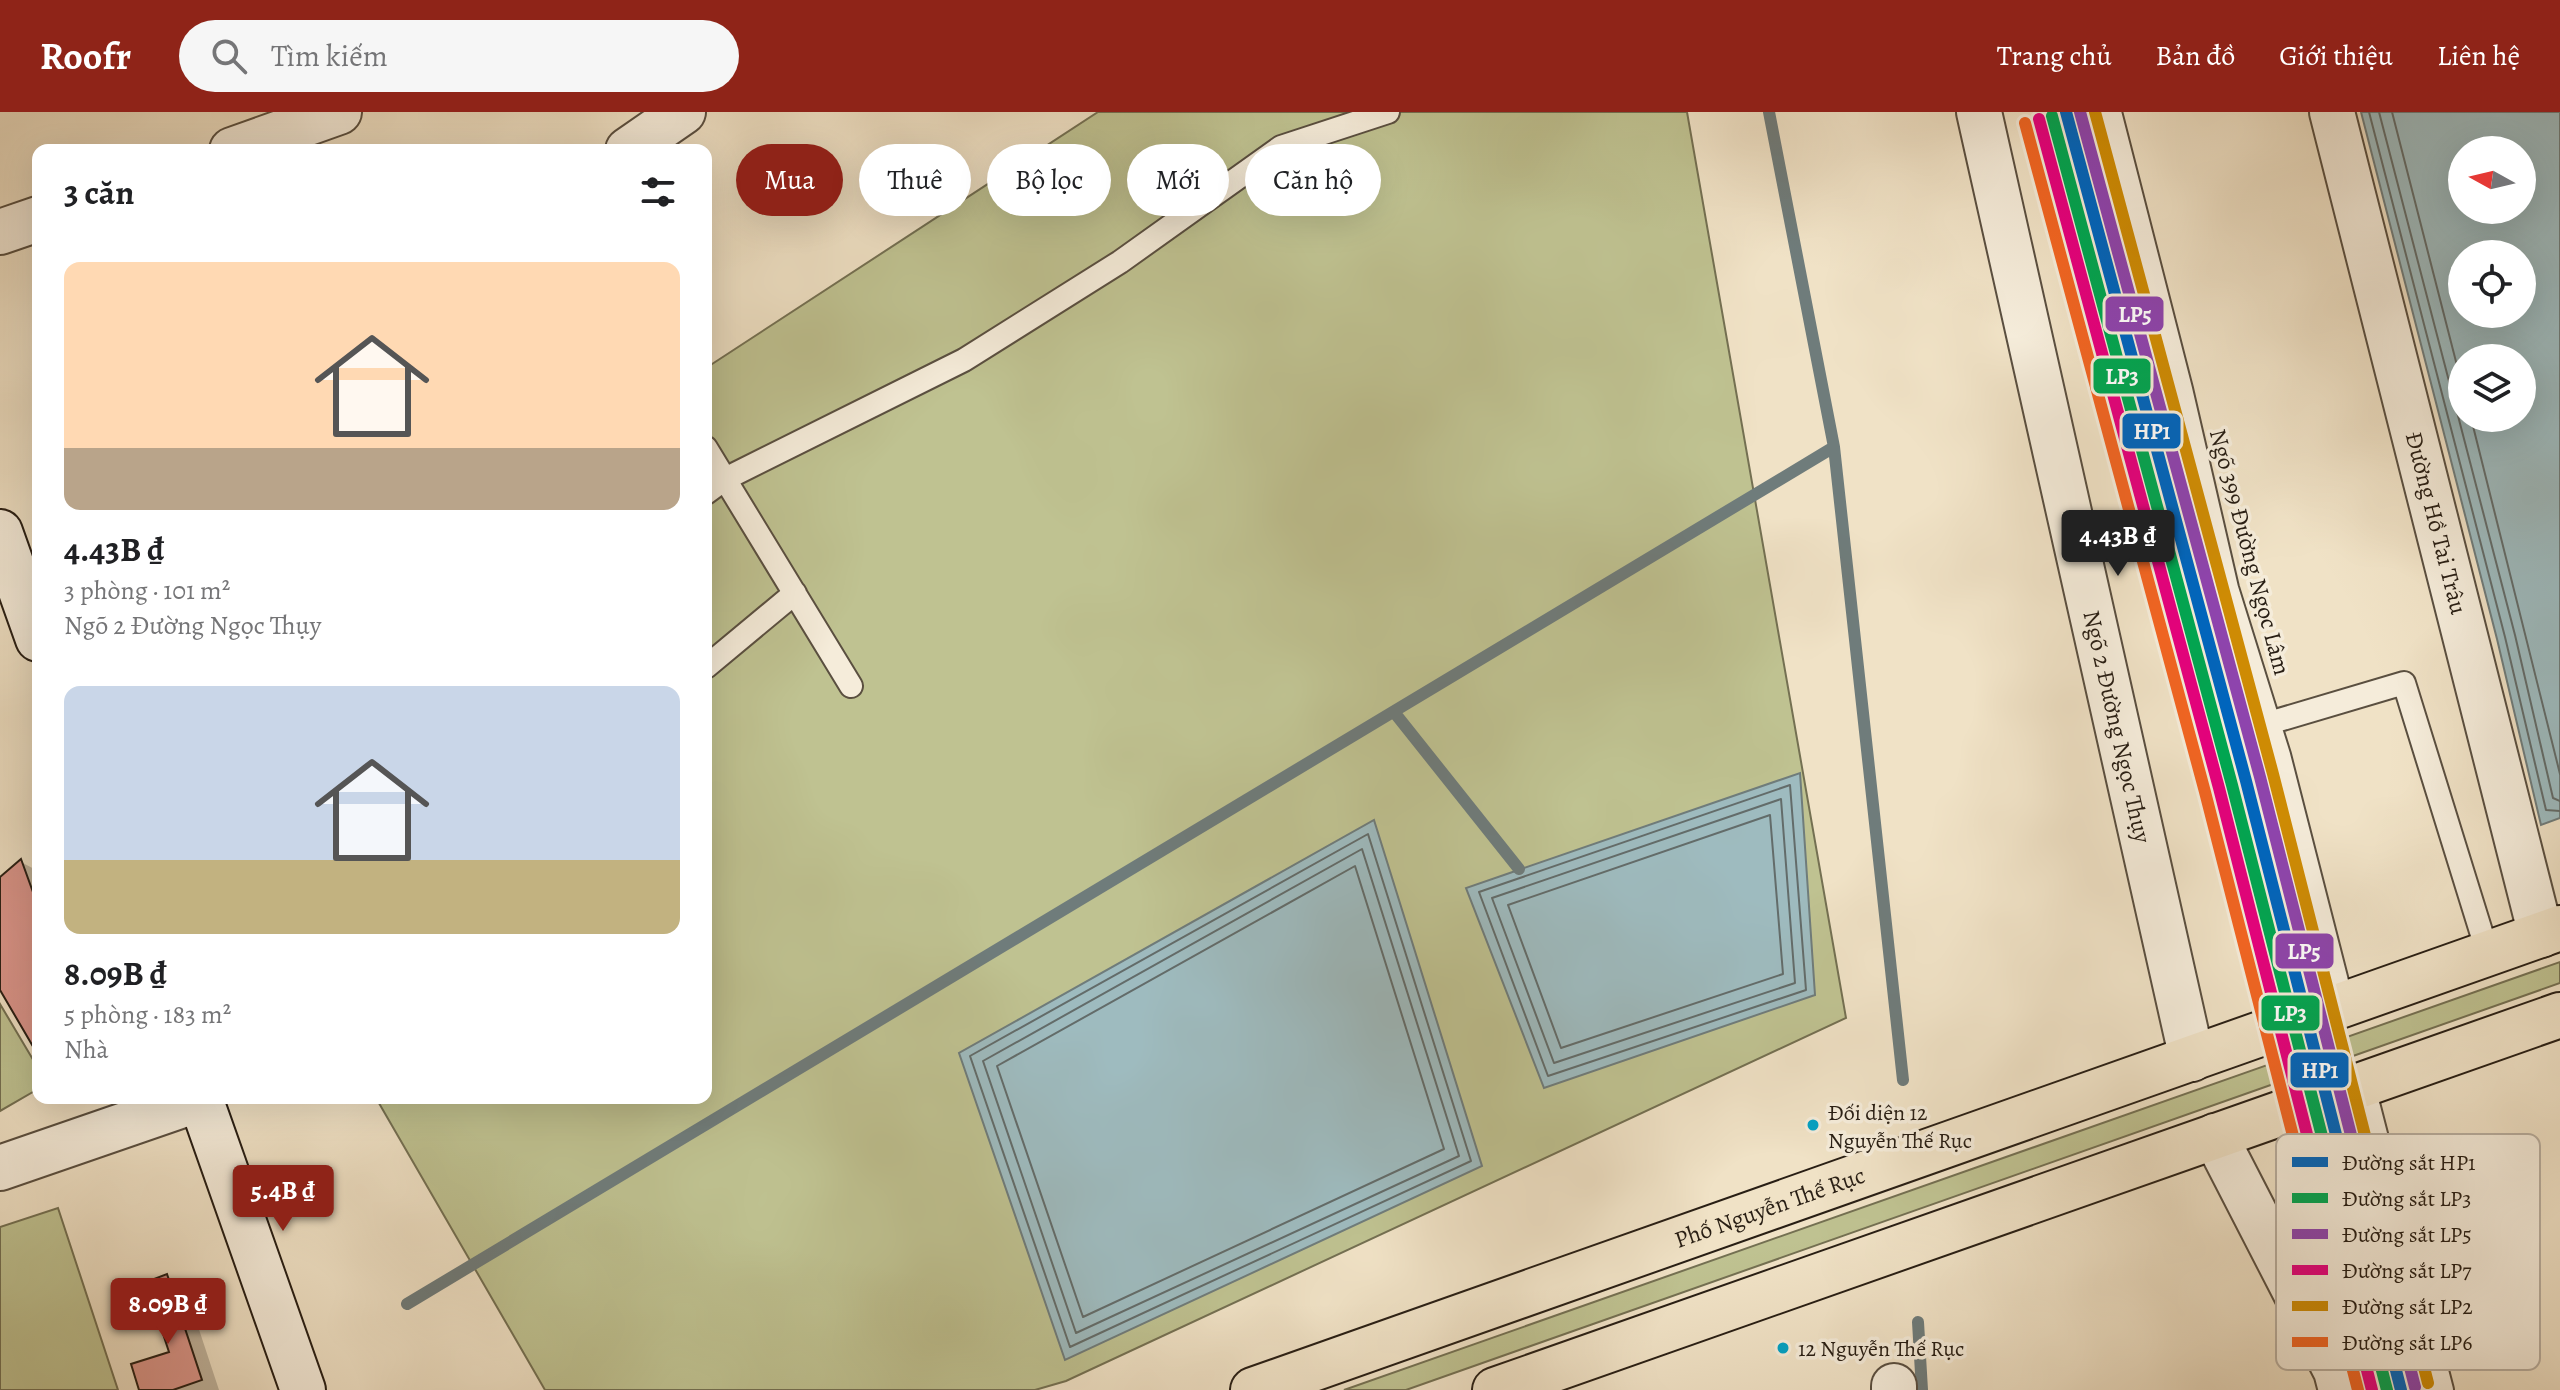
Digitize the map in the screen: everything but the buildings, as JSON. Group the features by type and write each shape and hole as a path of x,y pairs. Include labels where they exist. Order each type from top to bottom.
{"main road":[{"name":"Phố Nguyễn Thế Rục","path":"1253,1390 2551,932"},
{"path":"1495,1390 2560,1015"}],"street":[{"path":"249,144 339,112"},
{"path":"637,144 683,112"},
{"name":"Ngõ 2 Đường Ngọc Thụy","path":"1979,112 2192,1059"},
{"name":"Đường Hồ Tai Trâu","path":"2332,112 2551,932"},
{"path":"0,232 32,221"},
{"path":"0,532 32,624"},
{"path":"0,1168 183,1104"},
{"path":"202,1104 303,1390"},
{"path":"2215,1136 2276,1254"},
{"path":"2335,1370 2341,1390"}],"lane":[{"path":"712,489 725,479 964,360 1120,262 1281,147 1388,112"},
{"name":"Ngõ 399 Đường Ngọc Lâm","path":"2110,112 2181,389 2227,588 2269,723 2343,1005"},
{"path":"712,458 851,686"},
{"path":"712,662 795,593"},
{"path":"2269,723 2404,683 2488,954"},
{"path":"2363,1084 2376,1134"},
{"path":"2437,1370 2442,1390"}],"green space":[{"path":"1098,112 1687,112 1846,1018 1066,1381 1035,1390 545,1390 379,1104 712,1104 712,364 939,216 971,216 971,195 987,184 987,216 1111,216 1111,144 1049,144"},
{"path":"2560,962 2560,983 1406,1390 1344,1390"},
{"path":"0,1004 32,1058 32,1092 0,1111"},
{"path":"58,1208 118,1390 0,1390 0,1227"}],"water":[{"path":"2361,112 2560,112 2560,818 2541,825 2497,639"},
{"path":"1800,773 1815,995 1544,1088 1466,888"},
{"path":"1374,820 1482,1166 1065,1360 959,1053"}],"waterway":[{"path":"1769,112 1834,447 1903,1080"},
{"path":"407,1304 1834,447"},
{"path":"1394,712 1519,869"},
{"path":"1918,1322 1922,1390"}],"rail line":[{"name":"HP1","path":"2066,112 2246,781 2336,1134"},
{"name":"LP5","path":"2080,112 2260,777 2351,1134"},
{"name":"LP2","path":"2095,112 2273,774 2365,1134"},
{"name":"LP3","path":"2052,116 2232,785 2321,1134"},
{"name":"LP7","path":"2039,119 2219,788 2307,1134"},
{"name":"LP6","path":"2025,123 2205,792 2293,1134"},
{"name":"LP6","path":"2353,1370 2358,1390"},
{"name":"LP7","path":"2367,1370 2372,1390"},
{"name":"LP3","path":"2382,1370 2387,1390"},
{"name":"HP1","path":"2396,1370 2401,1390"},
{"name":"LP5","path":"2411,1370 2415,1387"},
{"name":"LP2","path":"2425,1370 2428,1383"}],"place":[{"name":"Đối diện 12 Nguyễn Thế Rục","path":"1813,1125"},
{"name":"12 Nguyễn Thế Rục","path":"1783,1348"}]}
